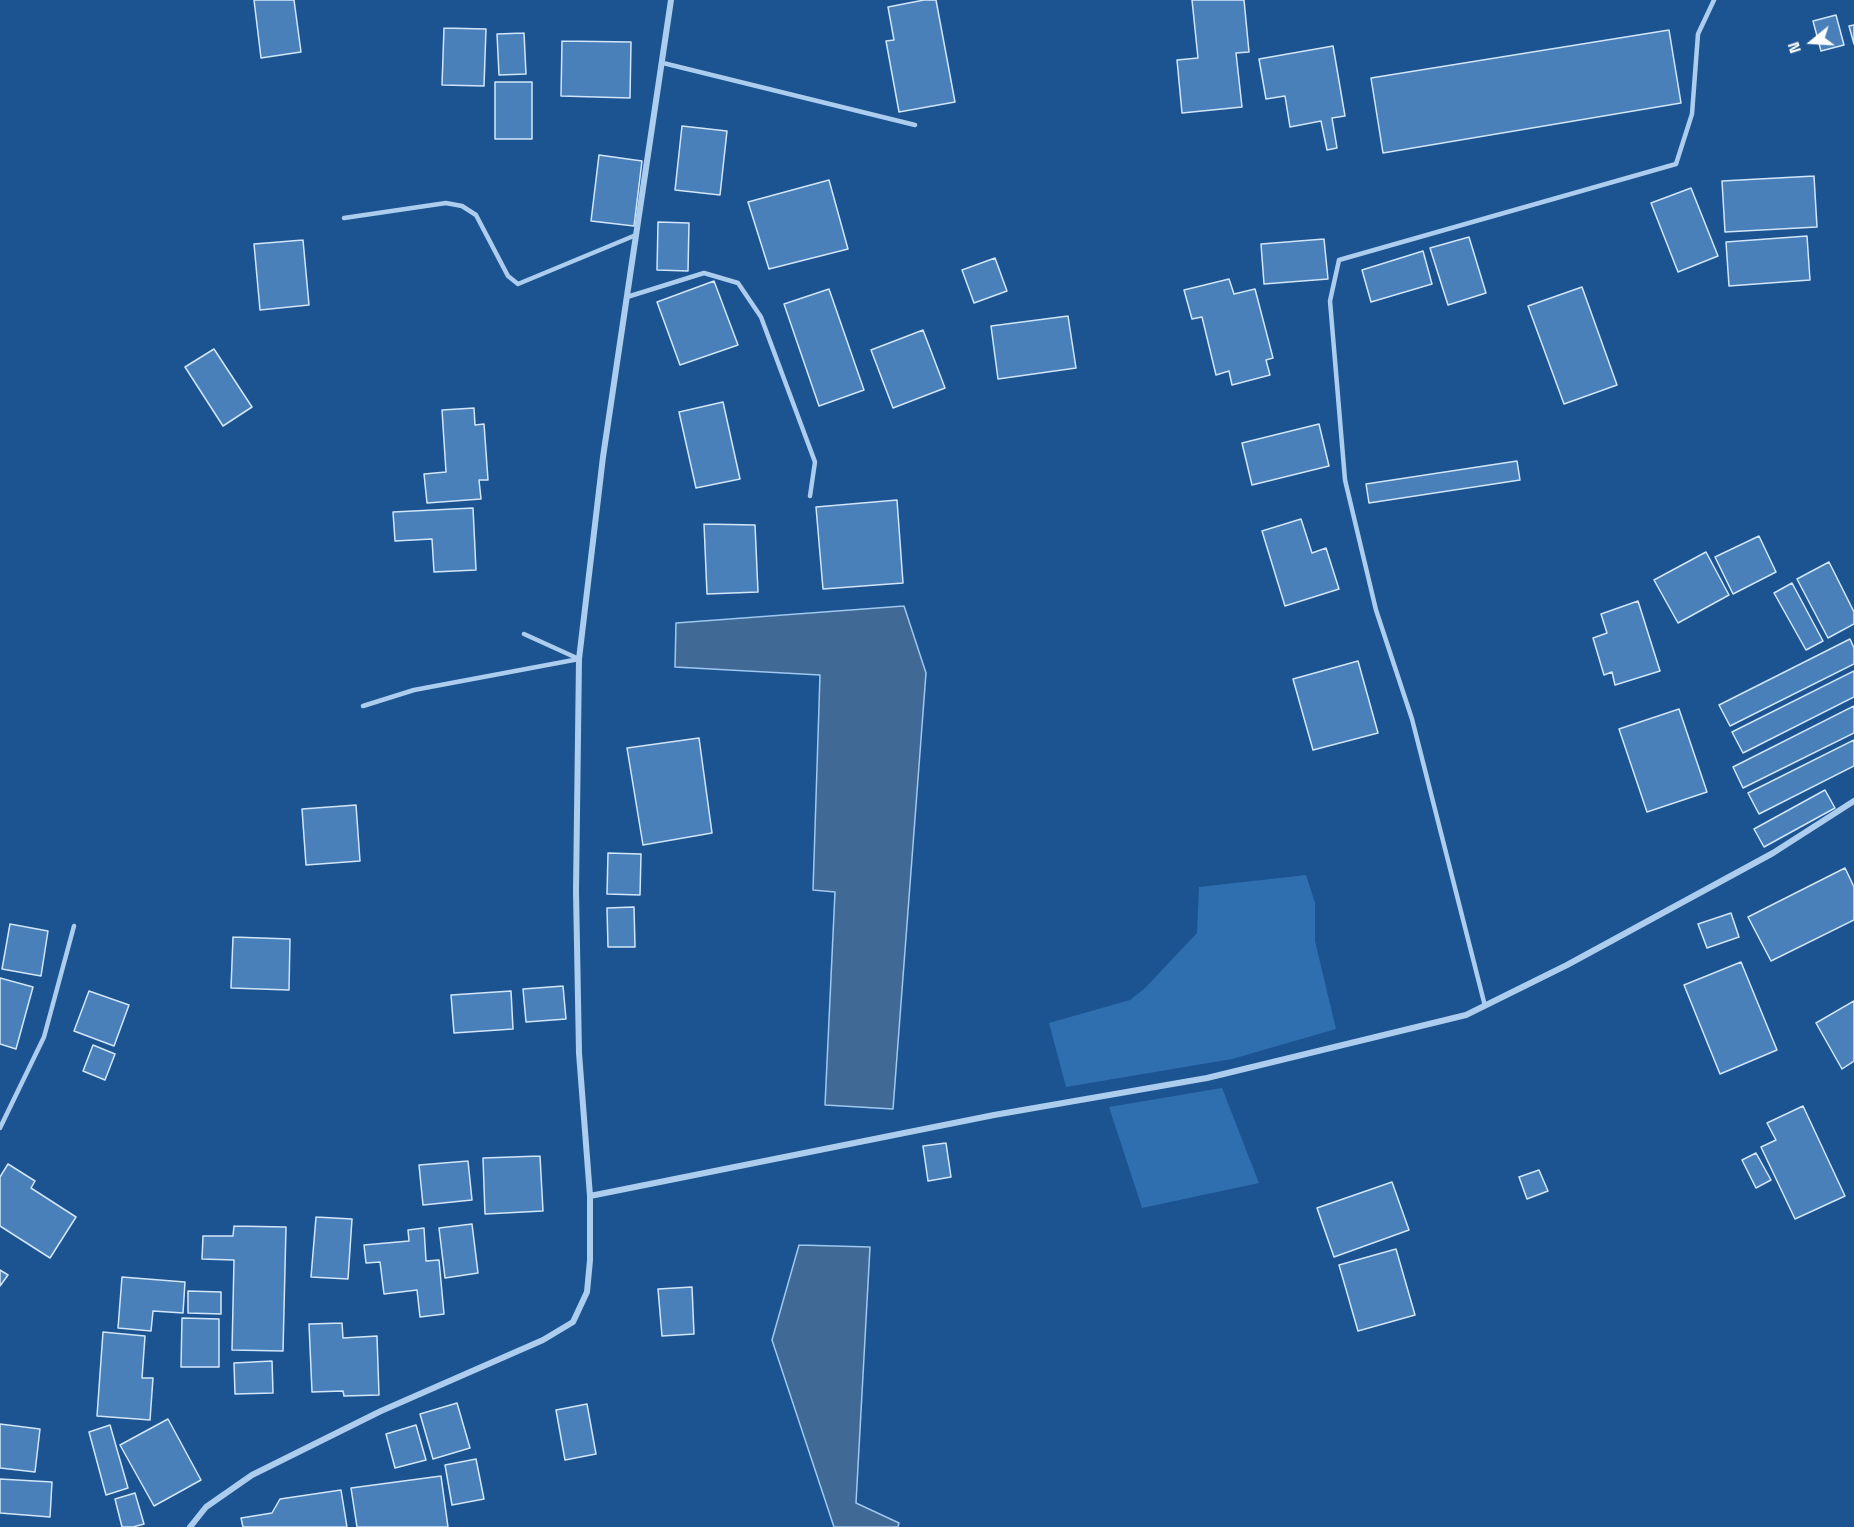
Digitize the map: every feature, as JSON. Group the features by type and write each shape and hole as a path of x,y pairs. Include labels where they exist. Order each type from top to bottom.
{"street":[{"path":"190,1527 206,1507 252,1475 381,1411 543,1340 573,1322 587,1292 590,1260 590,1196 579,1053 576,891 579,660 603,457 671,0"},
{"path":"590,1196 994,1115 1206,1078 1466,1015 1568,965 1773,853 1854,801"}],"lane":[{"path":"1485,1006 1415,730 1376,610 1345,480 1330,301 1339,260 1676,164 1692,114 1698,34 1714,0"},
{"path":"663,63 915,126"},
{"path":"344,218 446,203 462,206 476,215 508,276 518,284 637,234"},
{"path":"627,297 704,273 738,283 761,317 815,462 810,496"},
{"path":"524,634 579,660"},
{"path":"363,706 414,690 579,660"},
{"path":"0,1128 44,1037 74,926"}],"shaded area":[{"path":"904,606 926,673 893,1109 825,1105 835,892 813,890 820,675 675,667 676,623"},
{"path":"1306,875 1315,903 1315,941 1336,1029 1232,1059 1066,1087 1049,1023 1130,1000 1145,988 1197,933 1199,887"},
{"path":"1222,1088 1259,1183 1142,1208 1109,1107"},
{"path":"799,1245 870,1247 856,1503 899,1523 898,1527 834,1527 772,1340"}],"building":[{"path":"254,0 294,0 301,52 261,58"},
{"path":"936,0 955,102 899,112 886,41 894,40 888,7"},
{"path":"1192,0 1244,0 1249,52 1236,53 1242,107 1182,113 1177,60 1198,58"},
{"path":"1836,15 1844,45 1821,51 1813,21"},
{"path":"1854,25 1854,44 1849,26"},
{"path":"444,28 486,29 484,86 442,85"},
{"path":"1669,30 1681,103 1383,153 1371,78"},
{"path":"524,33 526,74 499,75 497,34"},
{"path":"562,41 631,42 630,98 561,96"},
{"path":"1333,46 1345,116 1332,118 1337,148 1327,150 1321,121 1290,127 1285,96 1266,99 1259,59"},
{"path":"495,82 532,82 532,139 495,139"},
{"path":"682,126 727,131 720,195 675,190"},
{"path":"599,155 642,161 634,226 591,221"},
{"path":"1814,176 1817,227 1725,232 1722,181"},
{"path":"829,180 848,249 769,269 748,202"},
{"path":"1691,188 1718,256 1678,272 1651,203"},
{"path":"658,222 689,223 688,271 657,270"},
{"path":"1807,236 1810,280 1729,286 1726,242"},
{"path":"1469,237 1486,293 1448,305 1430,248"},
{"path":"1324,239 1328,279 1264,284 1261,244"},
{"path":"303,240 309,305 260,310 254,244"},
{"path":"1423,251 1432,284 1371,302 1362,270"},
{"path":"995,258 1007,291 974,303 962,270"},
{"path":"1229,279 1234,294 1255,289 1273,358 1266,360 1270,375 1232,385 1229,371 1216,375 1202,317 1192,319 1184,290"},
{"path":"714,281 738,345 680,365 657,302"},
{"path":"1582,287 1617,385 1564,404 1528,306"},
{"path":"829,289 864,390 819,406 784,304"},
{"path":"1068,316 1076,368 998,379 991,326"},
{"path":"923,330 945,388 893,408 871,350"},
{"path":"214,349 252,407 223,426 185,367"},
{"path":"723,402 740,479 696,488 679,412"},
{"path":"474,408 475,425 484,424 488,480 479,480 481,499 427,503 424,474 446,472 442,410"},
{"path":"1319,424 1329,466 1252,485 1242,443"},
{"path":"1517,461 1520,480 1369,503 1366,484"},
{"path":"897,500 903,583 823,589 816,507"},
{"path":"473,508 476,570 434,572 432,539 395,541 393,512"},
{"path":"1301,519 1312,553 1326,548 1339,589 1285,606 1262,531"},
{"path":"704,524 755,525 758,592 707,594"},
{"path":"1759,536 1776,572 1733,594 1715,557"},
{"path":"1706,552 1729,595 1678,623 1654,580"},
{"path":"1829,562 1854,612 1854,624 1828,638 1797,579"},
{"path":"1792,583 1823,641 1806,650 1774,593"},
{"path":"1638,601 1660,671 1615,685 1612,672 1604,675 1593,638 1607,633 1601,614"},
{"path":"1850,639 1854,648 1854,664 1730,726 1719,705"},
{"path":"1358,661 1378,733 1313,750 1293,679"},
{"path":"1854,671 1854,697 1743,753 1732,732"},
{"path":"1854,706 1854,733 1743,788 1733,767"},
{"path":"1679,709 1707,792 1647,812 1619,729"},
{"path":"699,738 712,833 643,845 627,748"},
{"path":"1854,740 1854,766 1759,814 1748,793"},
{"path":"1825,790 1835,808 1764,847 1754,829"},
{"path":"356,805 360,861 306,865 302,809"},
{"path":"608,853 641,854 640,895 607,894"},
{"path":"1845,868 1854,887 1854,920 1771,961 1748,917"},
{"path":"634,907 635,947 608,947 607,908"},
{"path":"1731,913 1739,937 1707,948 1698,924"},
{"path":"10,924 48,931 41,976 2,969"},
{"path":"233,937 290,939 289,990 231,988"},
{"path":"1741,962 1777,1050 1720,1074 1684,985"},
{"path":"0,978 33,987 16,1049 0,1044"},
{"path":"563,986 566,1019 526,1022 523,989"},
{"path":"89,991 129,1005 114,1046 74,1031"},
{"path":"511,991 513,1029 454,1033 451,995"},
{"path":"1854,1001 1854,1061 1842,1069 1816,1023"},
{"path":"93,1045 115,1054 105,1080 83,1071"},
{"path":"1803,1106 1845,1196 1795,1219 1761,1147 1776,1140 1767,1123"},
{"path":"946,1143 951,1177 928,1181 923,1146"},
{"path":"1756,1153 1771,1180 1756,1188 1742,1160"},
{"path":"540,1156 543,1211 485,1214 483,1158"},
{"path":"468,1161 472,1200 423,1205 419,1165"},
{"path":"8,1164 35,1181 31,1188 76,1217 50,1258 0,1226 0,1177"},
{"path":"1539,1170 1548,1191 1527,1199 1519,1177"},
{"path":"1392,1182 1409,1230 1334,1257 1317,1208"},
{"path":"316,1217 352,1219 348,1279 311,1277"},
{"path":"472,1224 478,1273 445,1278 439,1228"},
{"path":"234,1226 286,1227 283,1351 232,1350 234,1260 202,1259 203,1236 233,1236"},
{"path":"424,1228 426,1261 439,1260 444,1314 420,1317 417,1290 384,1294 380,1262 366,1263 364,1245 409,1241 408,1230"},
{"path":"1396,1249 1415,1315 1358,1331 1339,1265"},
{"path":"0,1270 8,1275 0,1286"},
{"path":"122,1277 185,1282 183,1313 153,1311 151,1331 118,1328"},
{"path":"692,1287 694,1334 662,1336 658,1289"},
{"path":"188,1291 221,1292 221,1314 188,1313"},
{"path":"182,1318 219,1319 219,1367 181,1367"},
{"path":"342,1323 343,1338 377,1336 379,1395 344,1396 343,1391 312,1392 309,1324"},
{"path":"103,1332 145,1336 142,1378 153,1378 150,1420 97,1416"},
{"path":"272,1361 273,1393 235,1394 234,1363"},
{"path":"457,1403 470,1448 433,1459 420,1414"},
{"path":"587,1404 596,1454 565,1460 556,1410"},
{"path":"168,1419 201,1480 154,1506 120,1445"},
{"path":"0,1424 40,1429 35,1472 0,1468"},
{"path":"110,1425 128,1488 106,1495 89,1432"},
{"path":"416,1425 426,1460 395,1468 386,1434"},
{"path":"476,1459 484,1499 452,1505 445,1465"},
{"path":"441,1476 448,1527 357,1527 351,1488"},
{"path":"0,1479 52,1482 50,1517 0,1513"},
{"path":"341,1490 347,1527 243,1527 241,1518 272,1513 280,1499"},
{"path":"135,1493 144,1524 122,1527 115,1499"}]}
